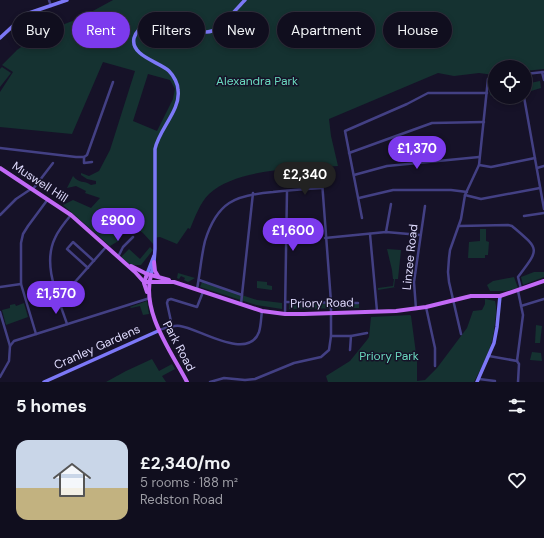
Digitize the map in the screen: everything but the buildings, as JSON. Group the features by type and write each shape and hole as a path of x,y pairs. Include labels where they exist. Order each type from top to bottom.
{"main road":[{"name":"Muswell Hill","path":"0,168 71,215 118,258 147,279 158,277 174,282"},
{"name":"Muswell Hill","path":"122,261 136,269 147,279"},
{"path":"154,262 155,271 158,277"},
{"name":"Priory Road","path":"147,279 162,282 174,282 241,305 262,311 285,314 416,309 476,296 500,296 544,282"},
{"name":"Park Road","path":"147,279 148,296 154,320 187,382"},
{"path":"148,296 154,285 162,282"}],"street":[{"path":"49,0 51,6"},
{"path":"0,37 26,14 67,0"},
{"path":"147,279 154,262 155,149 176,104 179,91 176,80 170,72 142,55 136,49 133,43 134,37 139,29 150,21 167,16 182,19 203,32 212,31 245,0"},
{"path":"532,73 543,72 544,80"},
{"path":"461,334 448,272 448,258 459,226 466,194 479,165 488,80"},
{"path":"0,148 84,157 89,153 114,82"},
{"path":"362,218 359,198 344,133 347,129 407,104 428,93 487,93"},
{"path":"525,104 544,209"},
{"path":"349,154 432,123 484,122"},
{"path":"84,157 84,163 92,162"},
{"path":"354,175 387,166 479,157"},
{"path":"479,165 491,167 535,158"},
{"path":"0,215 16,199 32,189 53,162"},
{"path":"537,168 544,166"},
{"path":"210,382 224,378 245,380 255,379 294,363 321,357 330,350 331,302 325,238 321,168"},
{"path":"197,290 205,243 210,228 216,216 226,205 238,198 253,193 322,188"},
{"path":"359,198 393,190 451,190 482,199 540,188"},
{"path":"285,314 287,191"},
{"path":"241,305 253,193"},
{"path":"36,334 21,284 21,243 23,234 48,199"},
{"path":"386,232 391,204"},
{"name":"Linzee Road","path":"416,309 414,282 425,206"},
{"path":"524,216 544,213"},
{"path":"67,324 53,282 50,266 51,250 54,240 59,230 71,215"},
{"path":"459,226 508,225 512,226 531,244 534,256 531,262 518,277 523,315 517,361 519,364 518,382"},
{"path":"325,238 386,232 420,235"},
{"path":"370,234 377,311"},
{"path":"118,258 123,247 133,237"},
{"path":"88,268 67,249 73,242 94,260"},
{"path":"59,300 106,247"},
{"path":"147,279 154,256"},
{"path":"199,280 242,295"},
{"path":"0,287 21,284"},
{"path":"172,326 167,303 168,300 197,307 203,292"},
{"path":"11,345 14,341 148,296"},
{"path":"495,381 478,380 496,336 500,296"},
{"path":"521,306 544,299"},
{"name":"Priory Road","path":"285,302 358,303"},
{"path":"426,307 434,348 435,366"},
{"path":"158,330 172,326 184,327 231,344 243,344 251,341 258,334 262,311"},
{"path":"0,312 11,345 9,361 0,377"},
{"name":"Cranley Gardens","path":"44,382 158,330"},
{"path":"331,336 351,336 367,333"},
{"path":"350,350 351,336"},
{"path":"489,356 517,361"}],"green space":[{"name":"Alexandra Park","path":"113,0 544,0 544,69 532,70 532,60 488,60 488,74 479,73 454,76 438,73 329,119 331,136 338,166 270,171 236,179 221,185 209,194 200,206 190,229 188,228 177,244 160,237 154,238 154,245 143,233 124,220 112,233 120,240 110,246 63,205 73,200 91,208 100,198 85,193 86,191 76,186 67,188 73,176 79,181 91,185 96,184 96,181 87,179 81,175 81,173 89,176 99,171 110,150 135,71 103,62 72,134 0,127 0,92 13,72 2,65 20,48 64,48 64,24 72,21 72,48 130,48 130,12 91,12","holes":["148,74 170,80 175,89 173,99 157,131 133,121"]},
{"path":"2,67 11,73 0,87 0,69"},
{"path":"540,81 541,88 532,91 532,83"},
{"path":"480,229 486,229 486,241 489,242 488,255 485,255 485,258 468,258 469,242 480,241"},
{"path":"150,247 153,250 141,265 131,265 121,257 129,249 140,259"},
{"path":"387,249 401,250 398,279 395,279 394,287 396,287 378,290 378,288 393,286 394,279"},
{"path":"534,272 544,272 544,277 523,285 521,277"},
{"path":"178,273 195,278 188,282 181,276 179,279 177,278"},
{"path":"514,277 518,288 506,291 490,291 487,285 493,281"},
{"path":"257,281 267,282 267,285 272,286 272,290 257,288"},
{"path":"202,282 257,300 282,303 282,309 256,305 200,287"},
{"name":"Priory Park","path":"485,299 495,301 496,312 494,332 488,353 474,382 328,382 326,376 350,361 369,337 371,317 410,315 417,361 417,381 425,380 437,368 467,328 473,311 482,310 485,304"},
{"path":"147,301 149,314 143,315 140,306 130,307"},
{"path":"24,303 28,317 6,325 2,310 10,308 10,305 15,304 16,306"},
{"path":"289,304 359,304 359,308 289,309"},
{"path":"536,325 542,326 540,343 535,343"},
{"path":"532,352 541,353 542,361 530,360"},
{"path":"152,359 159,371 172,364 175,369 162,376 166,382 106,382 126,371"}]}
